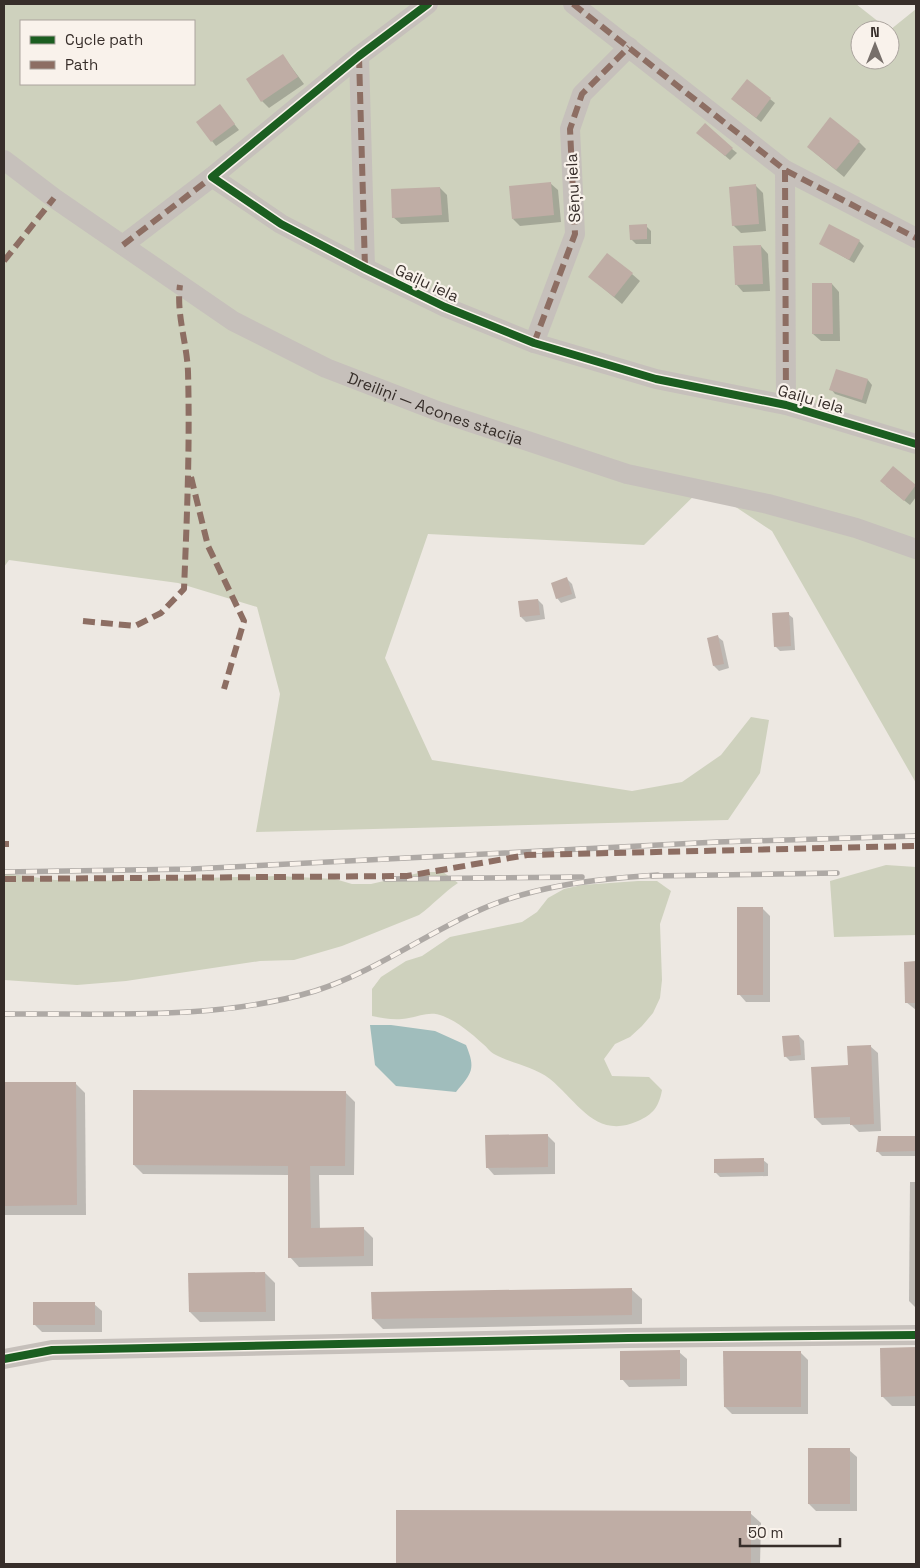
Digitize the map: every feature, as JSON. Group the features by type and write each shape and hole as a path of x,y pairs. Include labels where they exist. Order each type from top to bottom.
{"street":[{"path":"123,245 212,176 359,56 428,4"},
{"path":"573,4 785,170 916,238"},
{"name":"Sēņu iela","path":"534,343 575,234 570,130 582,94 629,47"},
{"path":"359,56 365,268"},
{"name":"Dreiliņi — Acones stacija","path":"4,160 54,198 233,322 326,368 440,412 627,474 768,504 856,528 916,549"},
{"path":"785,170 786,405"},
{"name":"Gaiļu iela","path":"212,176 281,224 365,268 445,307 534,343 656,379 786,405 916,444"},
{"path":"4,1358 52,1350 628,1338 916,1335"}],"green space":[{"path":"4,4 856,4 876,20 850,20 850,70 900,70 900,22 916,9 916,783 772,531 704,486 644,545 428,534 385,658 432,760 632,791 682,782 721,755 751,717 769,720 760,773 728,820 256,832 280,694 257,607 178,583 9,560 4,567"},
{"path":"886,865 916,867 916,935 834,937 830,881"},
{"path":"423,872 443,872 458,883 419,915 342,946 294,960 260,961 126,981 77,985 4,980 4,873 55,880 92,881 278,876 335,879 352,884 371,884"},
{"path":"657,881 671,891 660,924 662,980 660,998 653,1013 642,1026 630,1037 615,1044 604,1059 612,1076 649,1077 662,1090 655,1109 644,1118 623,1126 610,1126 599,1122 589,1116 550,1079 537,1071 494,1054 464,1028 438,1014 398,1019 372,1016 372,989 381,977 406,961 422,956 450,937 522,922 537,912 548,898 564,889 582,885"}],"water":[{"path":"370,1025 391,1025 435,1031 466,1045 471,1060 469,1075 456,1092 396,1086 375,1065"}],"building":[{"path":"283,54 298,77 261,102 246,79"},
{"path":"747,79 771,98 756,118 731,99"},
{"path":"220,104 235,124 211,142 196,122"},
{"path":"830,117 860,141 836,170 807,147"},
{"path":"705,123 733,148 725,156 696,133"},
{"path":"551,182 554,215 512,219 509,186"},
{"path":"756,184 759,224 732,226 729,187"},
{"path":"440,187 442,215 392,218 391,189"},
{"path":"647,224 647,239 630,240 629,225"},
{"path":"829,224 860,240 849,260 819,244"},
{"path":"761,245 763,284 735,285 733,246"},
{"path":"607,253 633,273 614,297 588,277"},
{"path":"812,283 832,283 833,334 812,334"},
{"path":"836,369 868,379 862,400 829,390"},
{"path":"893,466 916,485 904,501 880,481"},
{"path":"567,577 572,594 556,599 551,583"},
{"path":"538,599 540,615 520,617 518,601"},
{"path":"789,612 791,646 774,647 772,613"},
{"path":"718,635 724,664 713,666 707,638"},
{"path":"737,907 763,907 763,995 737,995"},
{"path":"916,961 916,1003 905,1003 904,962"},
{"path":"799,1035 801,1055 784,1057 782,1036"},
{"path":"871,1045 874,1124 850,1125 850,1117 814,1118 811,1067 848,1065 847,1046"},
{"path":"4,1082 76,1082 77,1205 4,1206"},
{"path":"133,1090 346,1091 345,1166 310,1166 311,1228 364,1227 364,1256 288,1258 288,1166 133,1165"},
{"path":"548,1134 548,1167 486,1168 485,1135"},
{"path":"878,1136 916,1136 916,1151 876,1152"},
{"path":"764,1158 764,1172 714,1173 714,1159"},
{"path":"265,1272 266,1312 189,1312 188,1273"},
{"path":"632,1288 632,1315 372,1319 371,1292"},
{"path":"33,1302 95,1302 95,1325 33,1325"},
{"path":"916,1347 916,1396 881,1397 880,1348"},
{"path":"680,1350 680,1379 620,1380 620,1351"},
{"path":"723,1351 801,1351 801,1407 724,1407"},
{"path":"808,1448 850,1448 850,1504 808,1504"},
{"path":"396,1510 751,1511 751,1564 396,1564"}],"railway":[{"path":"4,872 192,869 717,842 916,836"},
{"path":"652,876 837,873"},
{"path":"4,1014 161,1013 239,1007 277,1001 336,984 493,904 539,890 586,882 658,875"},
{"path":"385,879 582,877"}],"marked path":[{"path":"573,4 785,170 916,238"},
{"path":"534,343 575,234 570,129 582,94 629,47"},
{"path":"359,56 365,268"},
{"path":"785,170 786,405"},
{"path":"123,245 212,177"},
{"path":"4,261 54,198"},
{"path":"83,621 135,626 161,613 184,589 189,399 187,361 179,307 180,285"},
{"path":"191,477 208,546 244,621 224,689"},
{"path":"4,844 9,844"},
{"path":"4,879 407,876 527,855 914,846"}],"cycle path":[{"path":"428,4 359,56 212,177 281,224 365,268 445,307 534,343 656,379 786,405 916,444"},
{"path":"4,1359 52,1350 628,1338 916,1335"}]}
